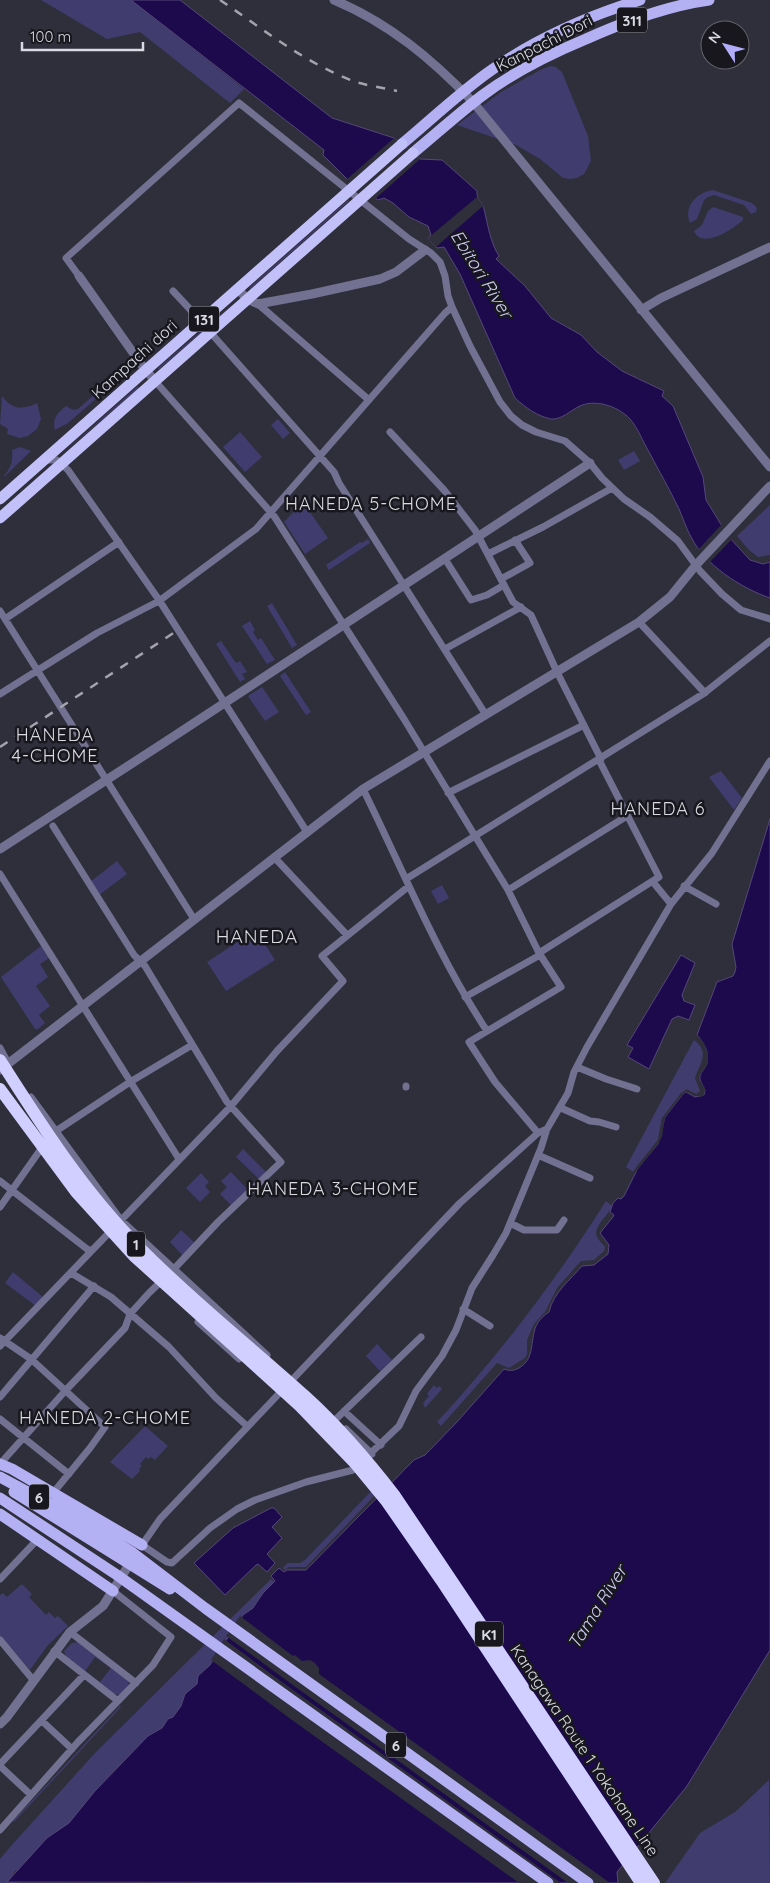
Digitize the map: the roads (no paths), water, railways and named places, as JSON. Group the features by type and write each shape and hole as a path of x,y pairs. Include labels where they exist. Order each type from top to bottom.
{"highway":[{"name":"Kampachi dori","path":"0,499 402,144"},
{"name":"131","path":"362,196 413,153"},
{"name":"Kampachi dori","path":"1,515 62,464 362,196"},
{"name":"1","path":"4,1061 54,1144 112,1218 141,1250 304,1402"},
{"name":"1","path":"0,1089 76,1192 122,1244 164,1284 304,1402"},
{"name":"Kanagawa Route 1 Yokohane Line","path":"304,1402 362,1455 401,1503 654,1883"},
{"name":"Kanagawa Route 1 Yokohane Line","path":"304,1402 354,1462 412,1537 641,1883"},
{"path":"637,1858 658,1883"}],"main road":[{"name":"Kanpachi Dori","path":"402,144 463,92 494,69 534,44 588,18 640,0"},
{"name":"Kanpachi Dori","path":"413,153 473,102 502,81 536,62 576,43 654,11 686,3 709,0"},
{"path":"0,1464 142,1545"},
{"name":"6","path":"0,1476 75,1523 184,1598 205,1608 588,1883"},
{"name":"6","path":"0,1484 75,1523"},
{"name":"6","path":"0,1498 124,1580 548,1883"},
{"path":"0,1514 113,1591"}],"street":[{"path":"334,0 377,21 398,34 420,51 473,102 770,467"},
{"path":"538,1133 495,1082 469,1042 561,987 540,954 508,890 344,624 271,511 146,370 66,258 238,103 352,188 440,262 452,307 470,346 500,402 511,416 522,425 536,432 565,441 590,463 624,499 678,540 718,590 739,609 755,616 770,619"},
{"path":"258,304 296,298 380,279 396,272 432,243"},
{"path":"641,310 662,298 770,247"},
{"path":"238,289 247,299 258,304 369,400"},
{"path":"173,291 201,321"},
{"path":"0,694 97,633 159,600 256,529 452,307"},
{"path":"210,332 334,472 339,484 486,714"},
{"path":"390,432 444,490 480,536 514,602 531,615 627,816 659,877 540,954 465,997"},
{"path":"44,460 53,458 62,464 119,542 226,703 307,832"},
{"path":"0,849 226,703 590,463"},
{"path":"0,1070 4,1061 83,1005 363,789 639,622 670,597 770,486"},
{"path":"488,554 543,527 612,488"},
{"path":"445,559 471,600 487,594 530,563 515,540"},
{"path":"5,620 119,542"},
{"path":"445,649 521,607"},
{"path":"0,611 194,919"},
{"path":"639,622 705,693"},
{"path":"406,879 705,693 770,641"},
{"path":"448,792 584,726"},
{"path":"142,1545 167,1562 172,1563 210,1528 237,1509 255,1500 290,1488 354,1469 400,1426 416,1391 442,1356 456,1330 472,1288 494,1255 510,1223 547,1129 561,1108 577,1067 598,1026 671,904 712,853 770,760"},
{"path":"363,789 440,952 465,997 487,1031"},
{"path":"508,890 627,816"},
{"path":"0,1464 124,1328 130,1314 218,1222 281,1162 231,1106 141,960 134,955 53,826"},
{"path":"274,857 346,935"},
{"path":"0,874 179,1159"},
{"path":"653,882 671,904"},
{"path":"53,1493 105,1427 31,1359 2,1342 231,1106 277,1051 343,981 322,956 409,886"},
{"path":"684,886 716,904"},
{"path":"0,1207 55,1131 130,1082 192,1045"},
{"path":"0,1048 4,1061 121,1220 228,1317 372,1454"},
{"path":"577,1067 637,1089"},
{"path":"0,1095 108,1234 211,1334 279,1394 354,1469"},
{"path":"561,1108 590,1121 616,1127"},
{"path":"0,1724 70,1632 103,1606 160,1519 460,1203 538,1133 547,1129"},
{"path":"538,1155 590,1178"},
{"path":"0,1181 86,1250 92,1251"},
{"path":"510,1223 524,1230 558,1230 564,1220"},
{"path":"71,1273 94,1286 169,1347 216,1398 247,1426"},
{"path":"0,1397 94,1286"},
{"path":"463,1309 490,1326"},
{"path":"336,1419 421,1337"},
{"path":"344,1411 381,1445"},
{"path":"0,1419 69,1474"},
{"path":"0,1579 38,1539"},
{"path":"0,1830 72,1749 153,1665 171,1637 113,1591"},
{"path":"70,1632 136,1683"},
{"path":"0,1640 34,1681"},
{"path":"54,1651 118,1702"},
{"path":"31,1795 0,1765 84,1675"},
{"path":"42,1721 72,1749"}],"water":[{"name":"Ebitori River","path":"131,0 180,0 332,118 394,138 420,159 442,160 477,191 477,196 484,209 491,239 499,256 496,259 525,286 551,318 581,335 597,352 622,371 664,391 662,396 673,406 703,477 706,500 728,536 750,560 763,564 770,562 770,598 736,582 715,566 697,547 638,431 625,414 606,405 591,403 584,404 558,418 551,419 532,411 515,398 460,274 444,247 437,248 428,238 431,235 428,226 409,217 384,198 378,200 347,179 323,155 324,150"},
{"name":"Tama River","path":"770,819 770,1650 687,1786 617,1872 618,1883 7,1882 47,1838 69,1823 95,1791 148,1736 162,1728 168,1719 173,1717 181,1706 185,1694 197,1684 198,1676 210,1665 243,1615 253,1608 263,1593 275,1581 271,1576 279,1568 284,1572 287,1570 306,1570 414,1460 425,1455 504,1369 513,1370 524,1364 530,1355 536,1326 541,1318 549,1312 558,1293 582,1266 594,1265 608,1254 609,1245 600,1233 614,1215 610,1212 613,1203 618,1198 621,1199 624,1196 638,1168 658,1144 665,1117 683,1094 686,1092 695,1097 704,1095 705,1091 700,1076 706,1065 707,1053 697,1035 717,982 733,976 735,972 736,967 732,944"},
{"path":"681,955 695,963 682,995 684,1001 695,1005 689,1020 678,1016 672,1019 649,1069 628,1057 633,1048 627,1045"},
{"path":"274,1508 282,1517 272,1527 282,1538 267,1554 275,1563 267,1572 258,1564 256,1565 225,1595 194,1563 233,1528"}],"railway":[{"path":"220,0 285,45 320,66 356,82 397,91"},
{"path":"0,747 175,632"}],"district":[{"name":"HANEDA 5-CHOME","path":"371,503"},
{"name":"HANEDA 4-CHOME","path":"55,744"},
{"name":"HANEDA 6","path":"658,808"},
{"name":"HANEDA","path":"257,936"},
{"name":"HANEDA 3-CHOME","path":"333,1188"},
{"name":"HANEDA 2-CHOME","path":"105,1417"}]}
